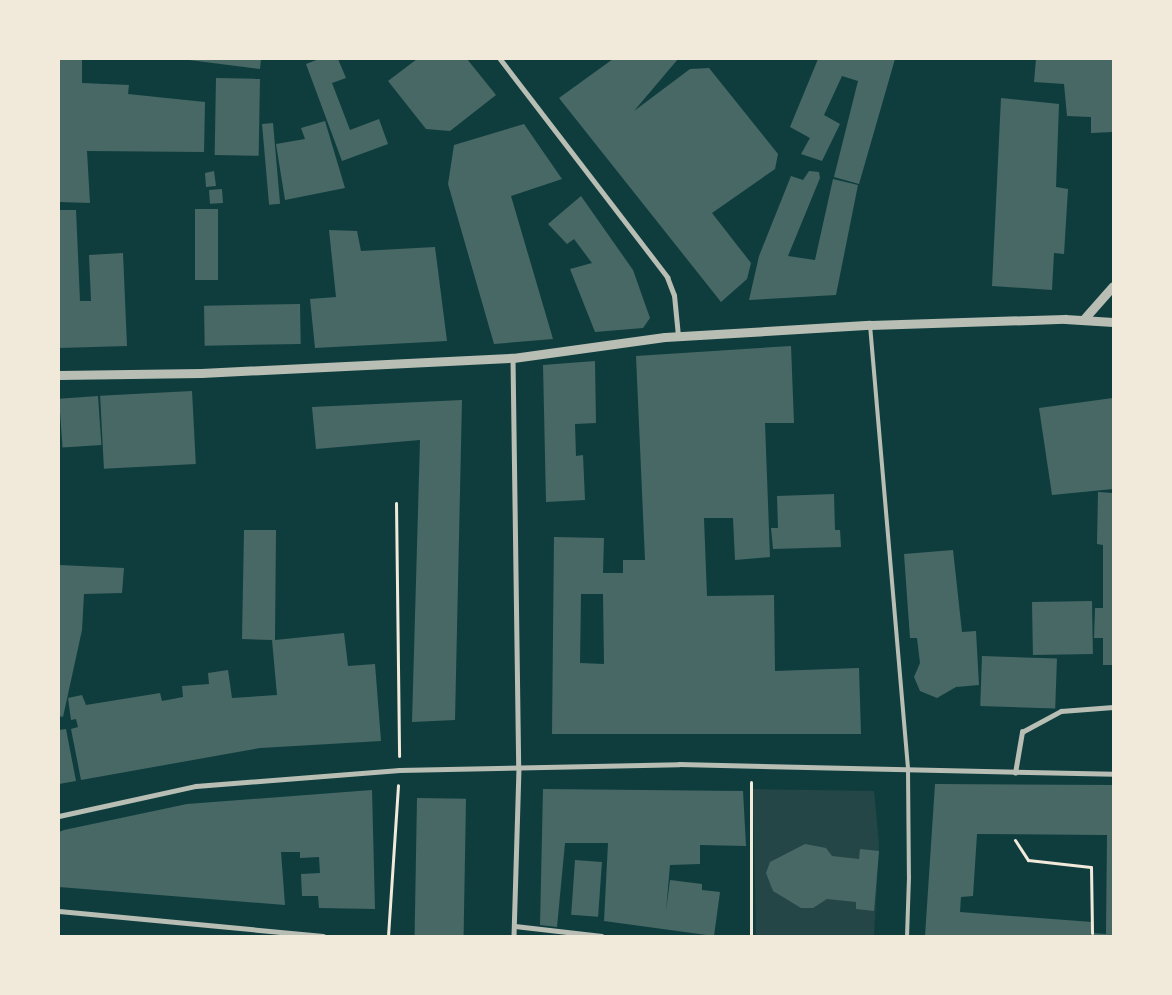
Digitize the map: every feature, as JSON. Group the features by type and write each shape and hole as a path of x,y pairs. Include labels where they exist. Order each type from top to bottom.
{"street":[{"path":"500,59 667,277 674,295 678,336"},
{"path":"1083,320 1113,286"},
{"path":"59,376 201,373 513,358 678,336 870,325 1083,320 1113,322"},
{"path":"513,358 519,768 514,936"},
{"path":"1015,773 1022,732 1061,711 1113,707"},
{"path":"59,816 196,786 399,770 751,766 1113,774"},
{"path":"59,911 324,936"},
{"path":"515,926 601,936"}],"lane":[{"path":"870,325 908,770 910,877 906,936"}],"path":[{"path":"388,936 399,770 396,503"},
{"path":"750,936 751,766"},
{"path":"1016,840 1028,860 1091,867 1092,933"}],"shaded area":[{"path":"753,789 874,791 879,844 874,936 756,936"}],"building":[{"path":"59,59 82,59 82,83 129,85 128,94 205,102 204,152 87,151 90,203 59,202"},
{"path":"181,59 261,59 260,69"},
{"path":"319,59 338,59 346,78 332,83 350,130 379,119 388,144 342,161 306,64"},
{"path":"417,59 467,59 496,95 450,131 426,129 388,81"},
{"path":"613,59 678,59 634,111 690,69 709,68 778,154 775,169 712,213 751,263 747,279 721,302 559,98"},
{"path":"818,59 895,59 859,184 834,177 858,81 842,76 824,115 840,124 822,161 801,154 810,138 790,127"},
{"path":"1036,59 1113,59 1113,132 1091,133 1091,117 1067,116 1064,84 1034,82"},
{"path":"216,78 260,79 259,156 215,155"},
{"path":"1001,98 1059,104 1056,187 1068,189 1064,254 1054,253 1052,290 992,286"},
{"path":"325,121 345,188 285,200 276,144 305,139 301,128"},
{"path":"273,123 280,204 269,205 262,124"},
{"path":"524,124 562,179 511,196 553,339 494,344 448,184 454,145"},
{"path":"214,171 216,186 206,187 205,173"},
{"path":"809,171 819,172 820,178 788,256 815,260 833,179 858,185 836,295 749,300 759,256 791,176 803,180"},
{"path":"222,189 223,203 210,204 209,190"},
{"path":"581,196 633,270 650,318 643,328 595,332 570,269 592,263 574,239 567,244 548,224"},
{"path":"195,209 218,209 218,280 195,280"},
{"path":"59,210 76,210 80,301 91,301 89,255 123,253 127,346 59,348"},
{"path":"329,230 357,231 361,251 435,247 447,341 315,348 310,299 336,297"},
{"path":"300,304 301,344 205,346 204,306"},
{"path":"791,346 794,423 765,423 770,557 735,560 733,518 704,518 707,596 774,595 775,671 859,668 861,734 552,734 554,537 604,538 603,573 623,573 623,560 645,560 636,356","holes":["581,594 603,594 604,664 580,663"]},
{"path":"595,361 596,423 575,424 576,456 583,455 585,500 546,502 543,365"},
{"path":"192,391 196,464 104,469 100,396"},
{"path":"98,396 101,445 63,448 59,399"},
{"path":"1113,398 1113,489 1052,495 1039,408"},
{"path":"462,400 455,720 412,722 420,440 316,449 312,407"},
{"path":"1098,492 1113,493 1113,665 1103,665 1103,638 1094,638 1095,608 1103,608 1103,545 1097,544"},
{"path":"834,494 835,530 840,530 841,547 773,549 771,528 778,528 777,496"},
{"path":"244,530 276,530 275,640 344,633 348,666 375,664 381,741 260,748 81,780 71,729 78,727 76,719 71,720 68,698 82,695 86,705 160,693 162,701 183,697 182,686 209,684 208,673 228,670 232,698 277,695 272,640 242,639"},
{"path":"953,550 962,632 976,631 979,685 956,687 937,698 920,691 914,677 920,663 917,638 910,638 904,554"},
{"path":"59,565 124,568 122,593 84,594 82,630 63,717 59,716"},
{"path":"1092,601 1093,654 1033,655 1032,602"},
{"path":"982,656 1057,659 1055,709 980,706"},
{"path":"66,729 76,781 59,784 59,730"},
{"path":"935,784 1113,785 1113,936 925,936","holes":["977,834 1107,835 1106,934 1092,933 1092,922 960,912 961,897 973,896"]},
{"path":"543,789 743,791 746,846 700,845 700,864 670,865 666,911 670,880 702,884 702,890 720,892 714,936 604,921 608,843 565,843 557,927 540,925"},
{"path":"372,790 375,909 319,908 318,896 302,896 301,874 320,873 319,857 300,858 300,852 281,852 285,905 59,887 59,832 64,830 187,804"},
{"path":"417,798 466,799 464,936 415,936"},
{"path":"805,844 826,848 832,856 859,859 860,849 879,851 874,911 856,909 856,902 827,899 813,908 801,908 773,891 766,873 770,862"},
{"path":"575,860 602,862 598,917 571,915"}]}
